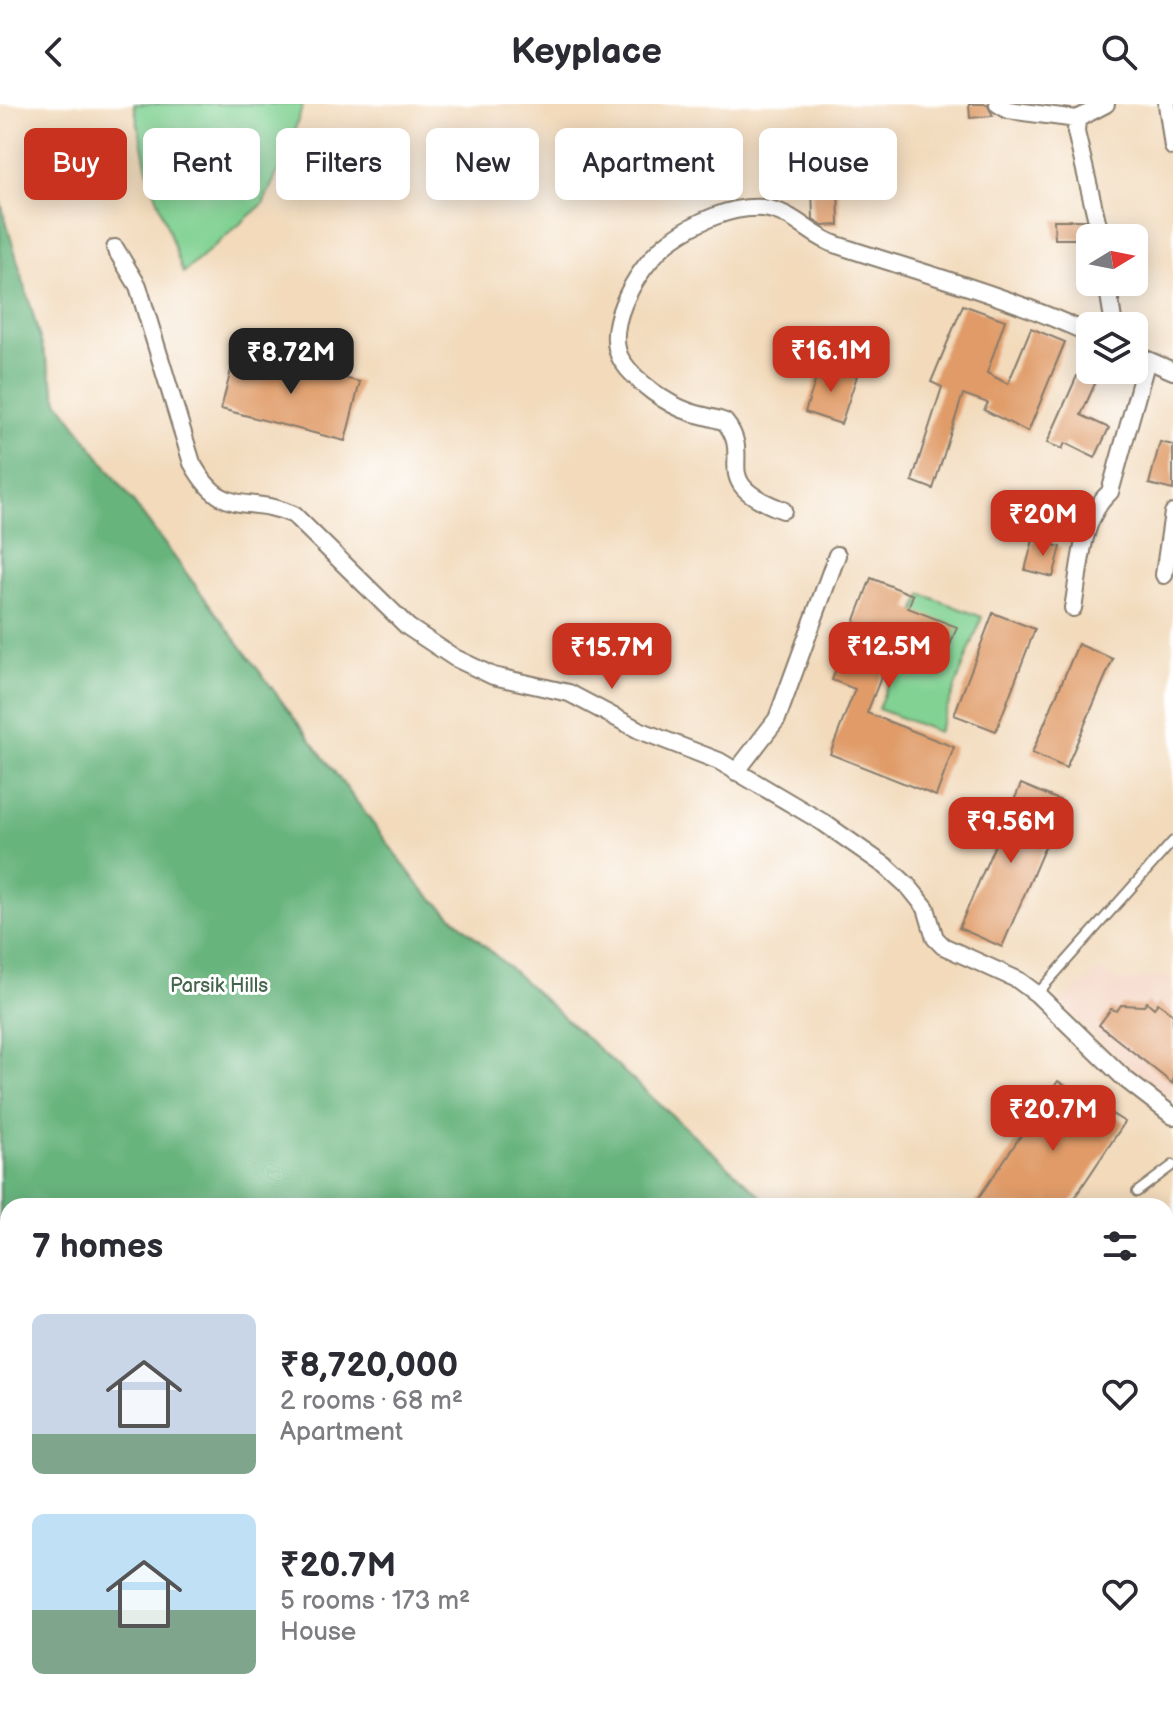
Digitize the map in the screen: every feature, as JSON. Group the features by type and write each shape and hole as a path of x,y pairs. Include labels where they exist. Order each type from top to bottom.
{"street":[{"path":"998,104 1008,110 1077,119 1106,104"},
{"path":"1167,104 1173,147"},
{"path":"1077,119 1076,132 1098,224"},
{"path":"783,510 754,499 746,492 735,466 734,439 725,422 688,411 655,394 618,354 618,318 628,292 670,241 722,213 761,208 782,211 833,244 997,297 1076,328"},
{"path":"115,248 124,258 146,307 192,463 217,497 235,504 276,506 294,515 408,627 455,658 493,676 569,693 639,730 719,761 824,823 887,867 926,908 935,938 943,946 1018,980 1037,994 1125,1079 1173,1116"},
{"path":"1148,360 1173,371"},
{"path":"1073,608 1088,530 1100,501 1110,492 1134,384"},
{"path":"1164,575 1173,513"},
{"path":"736,772 777,719 837,555"}],"lane":[{"path":"1037,994 1173,841"},
{"path":"1137,1192 1172,1168"}],"shaded area":[{"path":"1100,970 1119,982 1165,975 1173,982 1173,1098 1135,1074 1060,1002"}],"green space":[{"path":"134,104 303,104 295,128 276,128 276,176 263,204 183,273 158,200 260,200 260,128 143,128 143,150"},
{"name":"Parsik Hills","path":"0,200 58,401 421,888 763,1198 0,1198"},
{"path":"922,594 982,617 938,732 878,709"}],"building":[{"path":"969,104 987,104 993,116 970,118"},
{"path":"812,200 838,200 839,225 823,226 813,220"},
{"path":"1054,220 1086,220 1087,224 1076,224 1076,239 1055,239"},
{"path":"963,305 1005,320 987,373 1008,384 1031,328 1065,342 1028,432 984,410 988,403 963,394 933,489 912,481 942,387 931,382"},
{"path":"236,351 360,382 345,441 221,409"},
{"path":"821,364 857,376 841,424 805,412"},
{"path":"1076,378 1076,384 1095,384 1081,415 1109,428 1095,458 1065,443 1062,449 1047,443"},
{"path":"1160,442 1173,445 1173,490 1149,484"},
{"path":"1033,540 1061,547 1053,577 1025,570"},
{"path":"871,578 913,595 908,608 957,627 944,661 895,642 867,713 954,747 936,796 830,754 855,689 832,680"},
{"path":"993,613 1035,629 996,731 954,715"},
{"path":"1078,644 1113,659 1066,768 1032,753"},
{"path":"1021,784 1064,802 1002,947 959,928"},
{"path":"1147,1002 1154,1008 1158,1003 1173,1014 1173,1084 1099,1025 1111,1009 1117,1011 1121,1005 1144,1006"},
{"path":"1058,1081 1125,1122 1074,1198 978,1198"}]}
